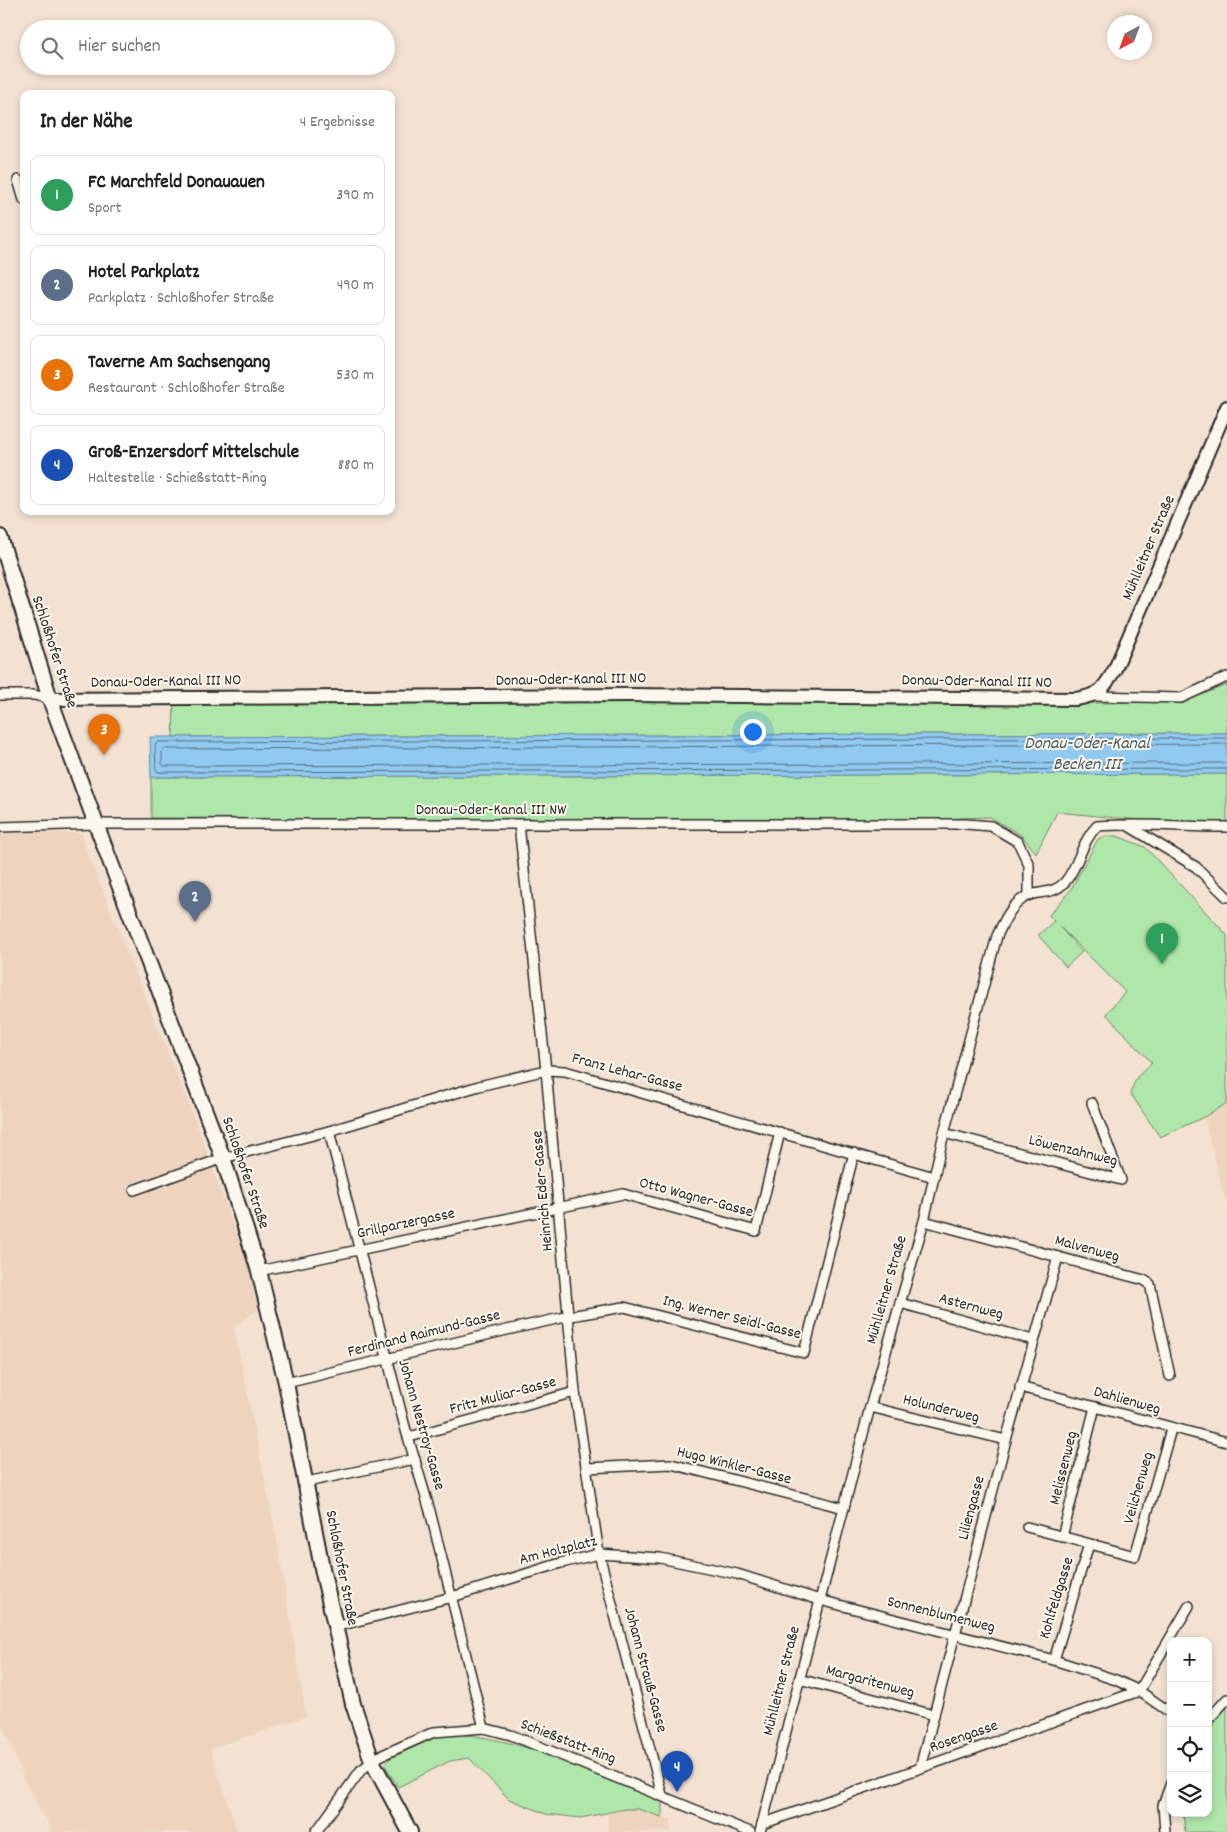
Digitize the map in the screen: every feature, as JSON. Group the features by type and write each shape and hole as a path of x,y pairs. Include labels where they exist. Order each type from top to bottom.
{"main road":[{"name":"Schloßhofer Straße","path":"0,537 50,700 223,1158 259,1271 286,1383 334,1627 353,1704 372,1761 410,1832"}],"street":[{"path":"18,180 20,187"},
{"name":"Mühlleitner Straße","path":"1093,696 1106,685 1115,668 1227,407"},
{"path":"1093,696 1181,698 1227,677"},
{"path":"0,695 34,695 50,700"},
{"name":"Donau-Oder-Kanal III NO","path":"50,700 628,695 1076,699 1093,696"},
{"name":"Donau-Oder-Kanal III NW","path":"0,827 96,824 887,824 991,826 1018,842 1029,866 1029,896"},
{"path":"1125,824 1227,827"},
{"path":"1125,824 1196,867 1227,897"},
{"name":"Mühlleitner Straße","path":"761,1828 870,1407 924,1221 944,1133 996,936 1008,912 1029,896 1050,893 1065,882 1089,834 1097,826 1125,824"},
{"name":"Heinrich Eder-Gasse","path":"519,825 546,1070 576,1392 599,1554"},
{"name":"Franz Lehar-Gasse","path":"134,1190 223,1158 329,1131 479,1086 546,1070 565,1071 934,1176"},
{"name":"Löwenzahnweg","path":"944,1133 1121,1180 1092,1103"},
{"name":"Johann Nestroy-Gasse","path":"329,1131 361,1250 360,1259 452,1597 484,1728"},
{"name":"Otto Wagner-Gasse","path":"559,1206 623,1194 756,1231 780,1132"},
{"name":"Ing. Werner Seidl-Gasse","path":"570,1316 624,1307 804,1353 854,1153"},
{"name":"Grillparzergasse","path":"259,1271 559,1206"},
{"name":"Malvenweg","path":"924,1221 1144,1280 1150,1284 1170,1376"},
{"name":"Liliengasse","path":"920,1768 1020,1387 1058,1257"},
{"name":"Asternweg","path":"900,1303 1033,1340"},
{"name":"Ferdinand Raimund-Gasse","path":"286,1383 570,1316"},
{"name":"Dahlienweg","path":"1020,1387 1171,1429 1227,1442"},
{"name":"Fritz Muliar-Gasse","path":"409,1437 576,1392"},
{"name":"Holunderweg","path":"870,1407 1006,1440"},
{"name":"Melissenweg","path":"1062,1537 1095,1407"},
{"name":"Veilchenweg","path":"1089,1544 1135,1556 1171,1429"},
{"path":"306,1482 415,1459"},
{"name":"Hugo Winkler-Gasse","path":"586,1468 671,1464 844,1508"},
{"path":"1027,1527 1089,1544"},
{"name":"Kohlfeldgasse","path":"1089,1544 1054,1660 1116,1680 1140,1691"},
{"name":"Am Holzplatz","path":"334,1627 452,1597 561,1563 599,1554 660,1558 689,1564 737,1574 820,1600"},
{"name":"Johann Strauß-Gasse","path":"599,1554 662,1795"},
{"name":"Sonnenblumenweg","path":"820,1600 1054,1660"},
{"path":"1167,1710 1140,1691 1189,1606"},
{"name":"Margaritenweg","path":"799,1679 934,1715"},
{"name":"Rosengasse","path":"761,1828 920,1768 1140,1691"},
{"path":"1212,1716 1227,1699"},
{"name":"Schießstatt-Ring","path":"372,1761 434,1732 484,1728 511,1735 750,1832"},
{"path":"316,1832 360,1771 372,1761"},
{"path":"1165,1832 1163,1805 1167,1794"}],"shaded area":[{"path":"0,832 82,833 84,844 196,1123 249,1269 260,1308 234,1327 279,1551 306,1716 210,1749 238,1832 53,1832 26,1784 0,1720"},
{"path":"1227,1103 1227,1207 1204,1117"},
{"path":"625,1809 638,1809 671,1819 671,1832 608,1832 608,1814"}],"green space":[{"path":"1227,685 1227,733 173,737 174,701 1105,703 1186,700"},
{"path":"1227,774 1227,824 1177,824 1057,812 1036,853 1021,835 990,817 885,821 151,818 151,777"},
{"path":"1105,836 1117,836 1145,847 1227,935 1227,1103 1204,1117 1160,1137 1130,1093 1137,1077 1152,1063 1106,1014 1125,992 1059,926 1082,952 1066,967 1038,935 1054,921 1049,915 1070,891 1098,839"},
{"path":"1227,1707 1227,1832 1185,1832 1183,1817 1212,1817 1212,1726"},
{"path":"460,1734 487,1738 538,1751 588,1770 662,1801 662,1817 638,1809 625,1809 581,1818 546,1814 509,1799 469,1758 450,1761 398,1787 385,1765 389,1759 436,1737"}],"water":[{"name":"Donau-Oder-Kanal Becken III","path":"1227,733 1227,774 151,777 150,737"}],"place":[{"name":"Taverne Am Sachsengang","path":"104,755"},
{"name":"Hotel Parkplatz","path":"195,922"},
{"name":"FC Marchfeld Donauauen","path":"1162,964"},
{"name":"Groß-Enzersdorf Mittelschule","path":"677,1792"}]}
